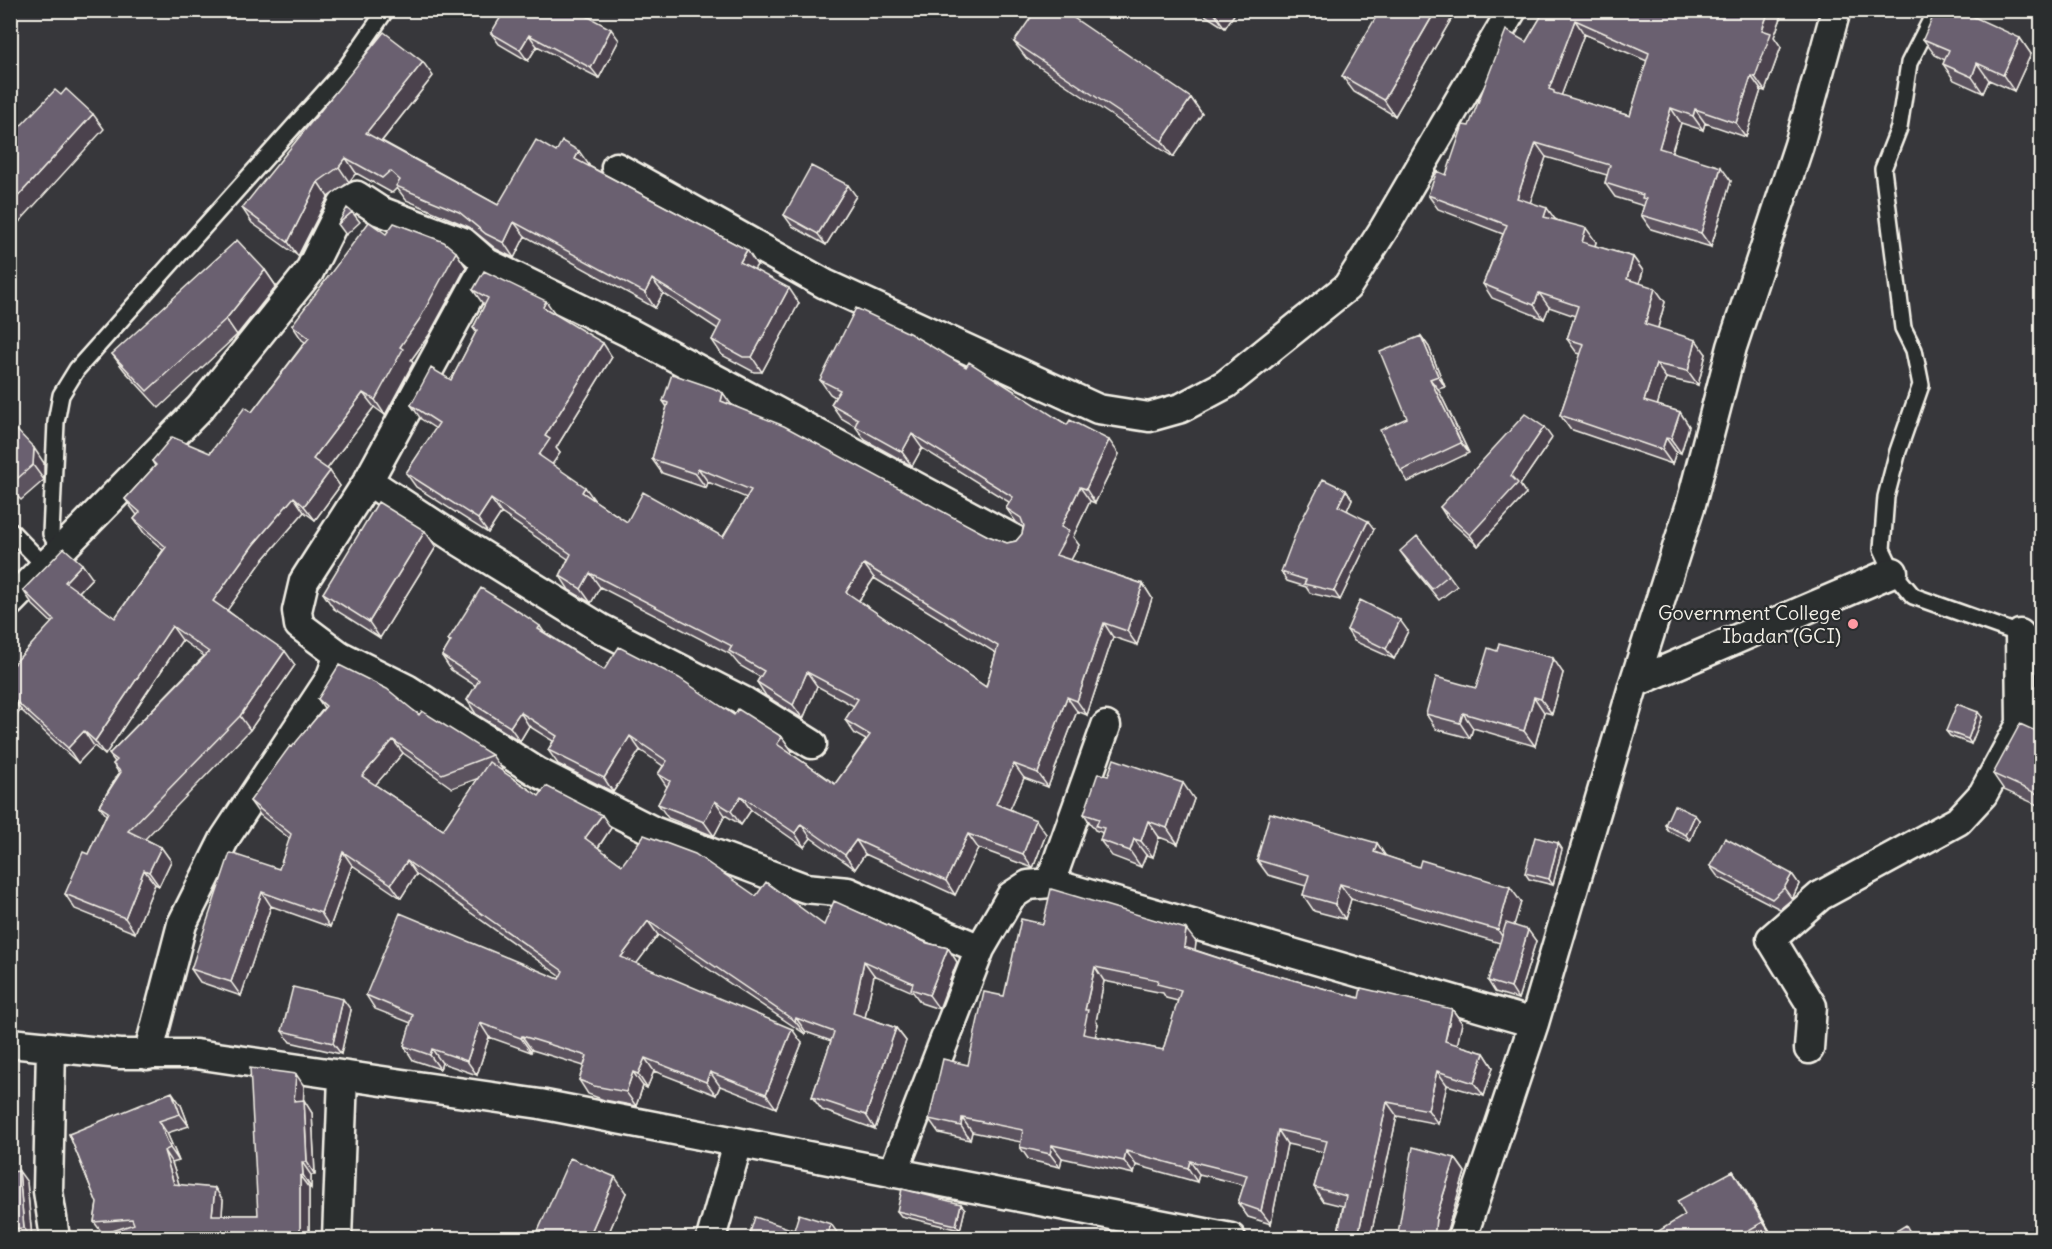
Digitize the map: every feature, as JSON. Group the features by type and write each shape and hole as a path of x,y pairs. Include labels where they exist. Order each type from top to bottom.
{"street":[{"path":"616,167 825,284 1098,409 1149,417 1181,408 1226,384 1347,287 1384,229 1512,10"},
{"path":"1462,1239 1534,1023 1634,683 1691,504 1732,347 1799,145 1836,10"},
{"path":"10,602 200,408 309,272 343,204 357,196 380,211 463,242 487,264 638,337 1017,541"},
{"path":"487,264 368,481 304,581 297,610 299,625 305,632 339,655 406,689 537,772 653,831 805,888 848,892 980,949"},
{"path":"368,481 600,628 745,702 812,744"},
{"path":"1634,683 1893,572"},
{"path":"1809,1049 1812,1006 1772,939 1820,896 1958,821 1983,794 2021,724 2031,637"},
{"path":"148,1055 182,924 225,838 330,680 339,655"},
{"path":"1050,883 1106,726"},
{"path":"893,1173 980,949 1011,896 1028,885 1050,883 1534,1023"},
{"path":"10,1043 148,1055 196,1054 540,1104 1231,1239"},
{"path":"51,1047 48,1191 55,1239"},
{"path":"337,1239 343,1077"},
{"path":"711,1239 738,1143"}],"lane":[{"path":"52,558 56,422 62,395 77,369 345,69 386,10"},
{"path":"1936,10 1910,63 1899,128 1883,169 1903,328 1914,350 1921,386 1898,450 1886,497 1882,549 1893,572 1912,596 2031,637"},
{"path":"10,530 52,558"}],"building":[{"path":"505,10 576,10 611,29 591,68 529,35 520,50 491,33"},
{"path":"1036,10 1062,10 1191,98 1162,141 1014,42"},
{"path":"1380,10 1436,10 1384,100 1342,76"},
{"path":"1539,10 1769,10 1762,30 1771,33 1755,77 1751,76 1736,123 1695,109 1693,116 1671,108 1659,148 1721,167 1701,233 1641,215 1646,199 1642,198 1643,195 1605,183 1610,165 1536,143 1517,198 1547,208 1544,217 1586,228 1582,242 1633,257 1627,279 1655,288 1645,324 1696,340 1688,371 1656,364 1644,401 1680,412 1671,439 1666,438 1662,450 1560,415 1584,344 1567,339 1578,306 1539,293 1534,305 1483,284 1507,225 1428,195 1437,171 1446,175 1463,125 1469,126 1506,30 1526,42 1542,15 1538,12","holes":["1575,20 1649,53 1630,116 1554,93 1549,89"]},
{"path":"1936,10 1959,10 2020,38 2003,75 1977,63 1972,77 1943,64 1949,50 1923,39"},
{"path":"384,32 423,62 366,133 498,205 536,140 556,152 562,141 579,151 575,159 747,250 740,262 789,288 752,357 743,357 712,340 721,322 652,279 645,293 514,222 504,243 486,234 459,212 396,186 400,180 390,171 382,178 346,158 339,167 318,182 288,242 242,208"},
{"path":"66,89 93,114 10,205 10,137 55,90 61,95"},
{"path":"811,166 848,185 818,234 784,215"},
{"path":"347,208 352,212 338,224"},
{"path":"369,222 386,234 394,223 444,242 456,252 419,320 400,347 403,349 375,400 363,393 313,459 330,471 304,506 294,497 253,545 213,601 285,651 240,716 128,831 161,847 149,872 144,870 125,918 65,894 83,852 88,854 108,812 99,806 121,772 113,764 117,760 109,754 209,652 172,626 95,741 84,731 68,748 10,696 10,668 54,620 23,590 64,548 82,564 65,582 115,618 166,547 134,519 140,512 125,499 156,465 152,461 172,437 210,453 245,407 252,412 309,338 292,325"},
{"path":"237,240 265,270 226,319 147,391 112,354"},
{"path":"484,271 546,301 543,307 603,343 545,436 550,439 539,455 585,487 582,492 627,522 643,492 723,537 751,490 698,468 696,474 652,459 668,403 663,401 672,374 723,393 721,401 784,426 988,536 1007,543 1016,541 1022,534 1024,526 1021,518 1006,508 1013,497 912,434 902,452 855,426 858,419 831,404 840,390 820,380 856,308 909,333 966,367 969,362 1067,425 1070,420 1109,440 1086,489 1080,487 1061,527 1069,531 1056,555 1143,584 1127,631 1104,623 1077,701 1067,697 1038,773 1014,764 996,804 1036,820 1023,854 968,834 946,881 856,840 845,855 801,824 795,833 741,796 731,811 715,801 704,822 658,804 670,781 658,774 667,761 630,736 604,778 548,750 557,736 520,712 510,727 467,700 479,680 442,656 451,641 448,640 481,588 540,626 538,629 604,670 619,647 679,678 734,715 738,709 782,737 777,744 835,784 870,735 845,720 858,699 807,672 793,705 757,682 764,671 729,651 732,646 590,573 581,589 560,576 571,554 491,499 478,519 406,473 439,423 411,405 431,368 451,380 477,330 473,328 488,298 473,290","holes":["864,564 998,646 986,687 846,592"]},
{"path":"1421,336 1438,376 1430,379 1461,443 1401,471 1380,430 1407,418 1380,352"},
{"path":"1525,414 1544,427 1511,476 1518,483 1470,535 1440,507"},
{"path":"10,423 34,448 33,465 10,485"},
{"path":"1323,479 1346,490 1338,506 1368,521 1334,591 1304,584 1306,580 1281,572 1298,527"},
{"path":"378,502 425,531 369,622 323,593"},
{"path":"1417,536 1449,575 1432,589 1400,551"},
{"path":"1360,600 1400,620 1386,649 1347,630"},
{"path":"1499,643 1553,658 1541,699 1534,697 1524,731 1463,713 1460,723 1426,714 1436,677 1476,688 1488,648 1497,651"},
{"path":"339,665 387,689 419,715 422,711 492,755 442,774 393,740 362,776 443,830 489,762 539,796 546,786 602,815 585,838 622,865 644,835 695,854 756,896 766,882 824,925 834,901 927,943 948,948 929,995 911,989 913,983 864,961 853,1013 896,1028 866,1115 812,1097 834,1032 796,1018 795,1021 648,921 621,957 792,1029 766,1094 710,1072 706,1082 645,1058 638,1074 633,1072 626,1092 594,1086 579,1080 587,1056 522,1036 521,1038 480,1023 467,1061 432,1049 430,1055 404,1046 413,1015 366,995 400,913 559,979 563,971 407,861 391,884 343,852 321,913 262,892 231,982 191,969 230,853 279,869 291,834 250,801 290,746 292,747 326,706 318,699"},
{"path":"1957,704 1978,712 1968,739 1946,731"},
{"path":"2020,724 2042,734 2042,796 1993,774"},
{"path":"1114,759 1183,783 1167,828 1148,821 1141,841 1134,839 1130,851 1100,840 1104,828 1096,826 1099,819 1084,814 1098,773 1108,776"},
{"path":"1674,805 1695,815 1686,835 1665,825"},
{"path":"1270,813 1377,843 1374,852 1419,867 1421,860 1510,887 1498,930 1340,884 1335,904 1303,895 1309,875 1257,860"},
{"path":"1535,837 1558,843 1549,879 1525,873"},
{"path":"1725,838 1792,874 1784,888 1772,899 1710,866"},
{"path":"1051,889 1186,929 1184,947 1249,968 1359,998 1361,988 1452,1009 1445,1041 1484,1053 1474,1083 1437,1071 1428,1110 1387,1102 1358,1236 1338,1232 1346,1196 1314,1187 1327,1141 1278,1130 1261,1211 1238,1203 1247,1175 1190,1161 1188,1168 1126,1151 1124,1161 1052,1145 1050,1154 1020,1147 1023,1130 962,1118 961,1126 929,1119 943,1059 968,1065 984,992 1004,996 1021,919 1043,924","holes":["1095,967 1158,980 1157,984 1181,990 1163,1050 1083,1034 1088,1010 1085,1010"]},
{"path":"1506,923 1528,930 1511,988 1488,981"},
{"path":"293,987 343,999 333,1043 282,1031"},
{"path":"250,1068 296,1074 294,1101 304,1100 307,1162 302,1162 303,1175 300,1176 300,1239 99,1239 100,1235 134,1224 132,1219 94,1222 97,1203 69,1134 172,1092 180,1114 159,1121 170,1148 164,1151 174,1184 215,1188 212,1215 258,1215"},
{"path":"1413,1147 1455,1158 1436,1218 1434,1239 1417,1239 1398,1233"},
{"path":"570,1158 615,1177 588,1239 554,1239 538,1231"},
{"path":"19,1171 24,1228 10,1229 10,1172"},
{"path":"1733,1171 1763,1222 1747,1231 1751,1239 1654,1239 1652,1235 1685,1215 1677,1201"},
{"path":"902,1189 961,1204 956,1225 897,1211"},
{"path":"799,1214 831,1224 828,1233 847,1239 748,1239 755,1217 794,1230"},
{"path":"1906,1225 1914,1239 1883,1239"}],"place":[{"name":"Government College Ibadan (GCI)","path":"1853,624"}]}
